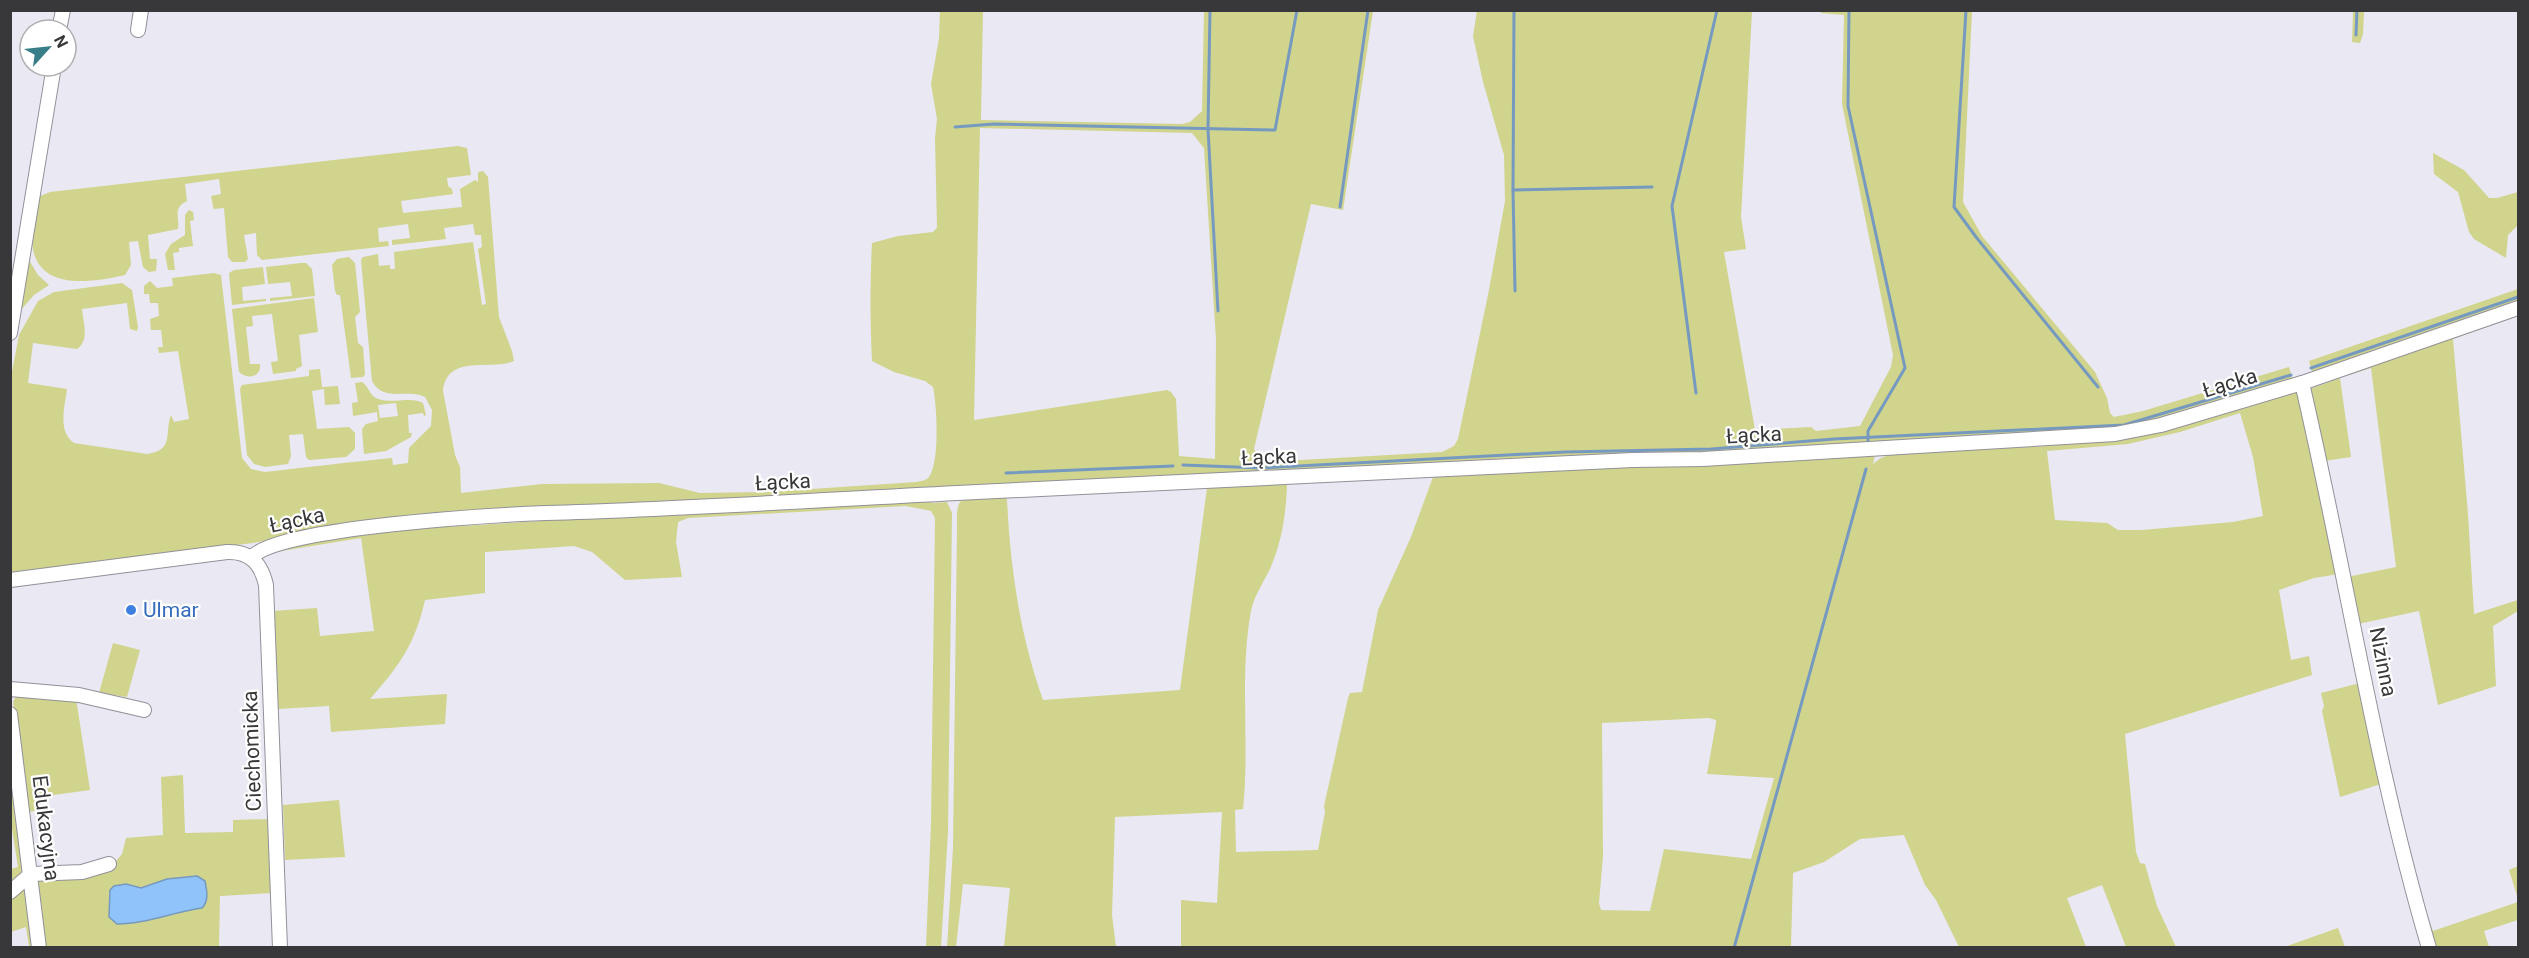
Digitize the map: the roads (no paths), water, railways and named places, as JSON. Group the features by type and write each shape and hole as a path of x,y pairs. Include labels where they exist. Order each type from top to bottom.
{"street":[{"path":"138,30 141,10"},
{"path":"10,333 52,78"},
{"name":"Łącka","path":"10,580 227,552 237,552 252,557 257,551 266,547 314,537 403,523 508,514 721,506 1633,460 1703,459 2115,434 2161,425 2302,383 2518,308"},
{"name":"Nizinna","path":"2302,383 2320,458 2393,822 2428,948"},
{"name":"Ciechomicka","path":"252,557 261,570 266,585 280,948"},
{"path":"10,689 79,695 144,710"},
{"name":"Edukacyjna","path":"10,714 39,948"},
{"path":"10,892 31,874 82,872 109,864"}],"water":[{"path":"197,876 205,881 207,899 202,908 128,923 117,924 109,917 110,890 114,886 126,884 141,888 167,879"}],"waterway":[{"path":"1210,10 1208,129 1218,311"},
{"path":"955,127 994,124 1275,130 1297,10"},
{"path":"1340,207 1368,10"},
{"path":"1514,10 1515,291"},
{"path":"1696,393 1672,206 1717,10"},
{"path":"1849,10 1848,106 1905,368 1868,431 1868,441"},
{"path":"1966,10 1954,207 2098,387"},
{"path":"2356,35 2357,10"},
{"path":"1513,190 1652,187"},
{"path":"2311,368 2518,297"},
{"path":"1183,465 1261,468 1565,452 1711,449 1834,439 2124,425 2291,375"},
{"path":"1006,473 1173,466"},
{"path":"1734,948 1866,469"}],"place":[{"name":"Ulmar","path":"131,610"}]}
